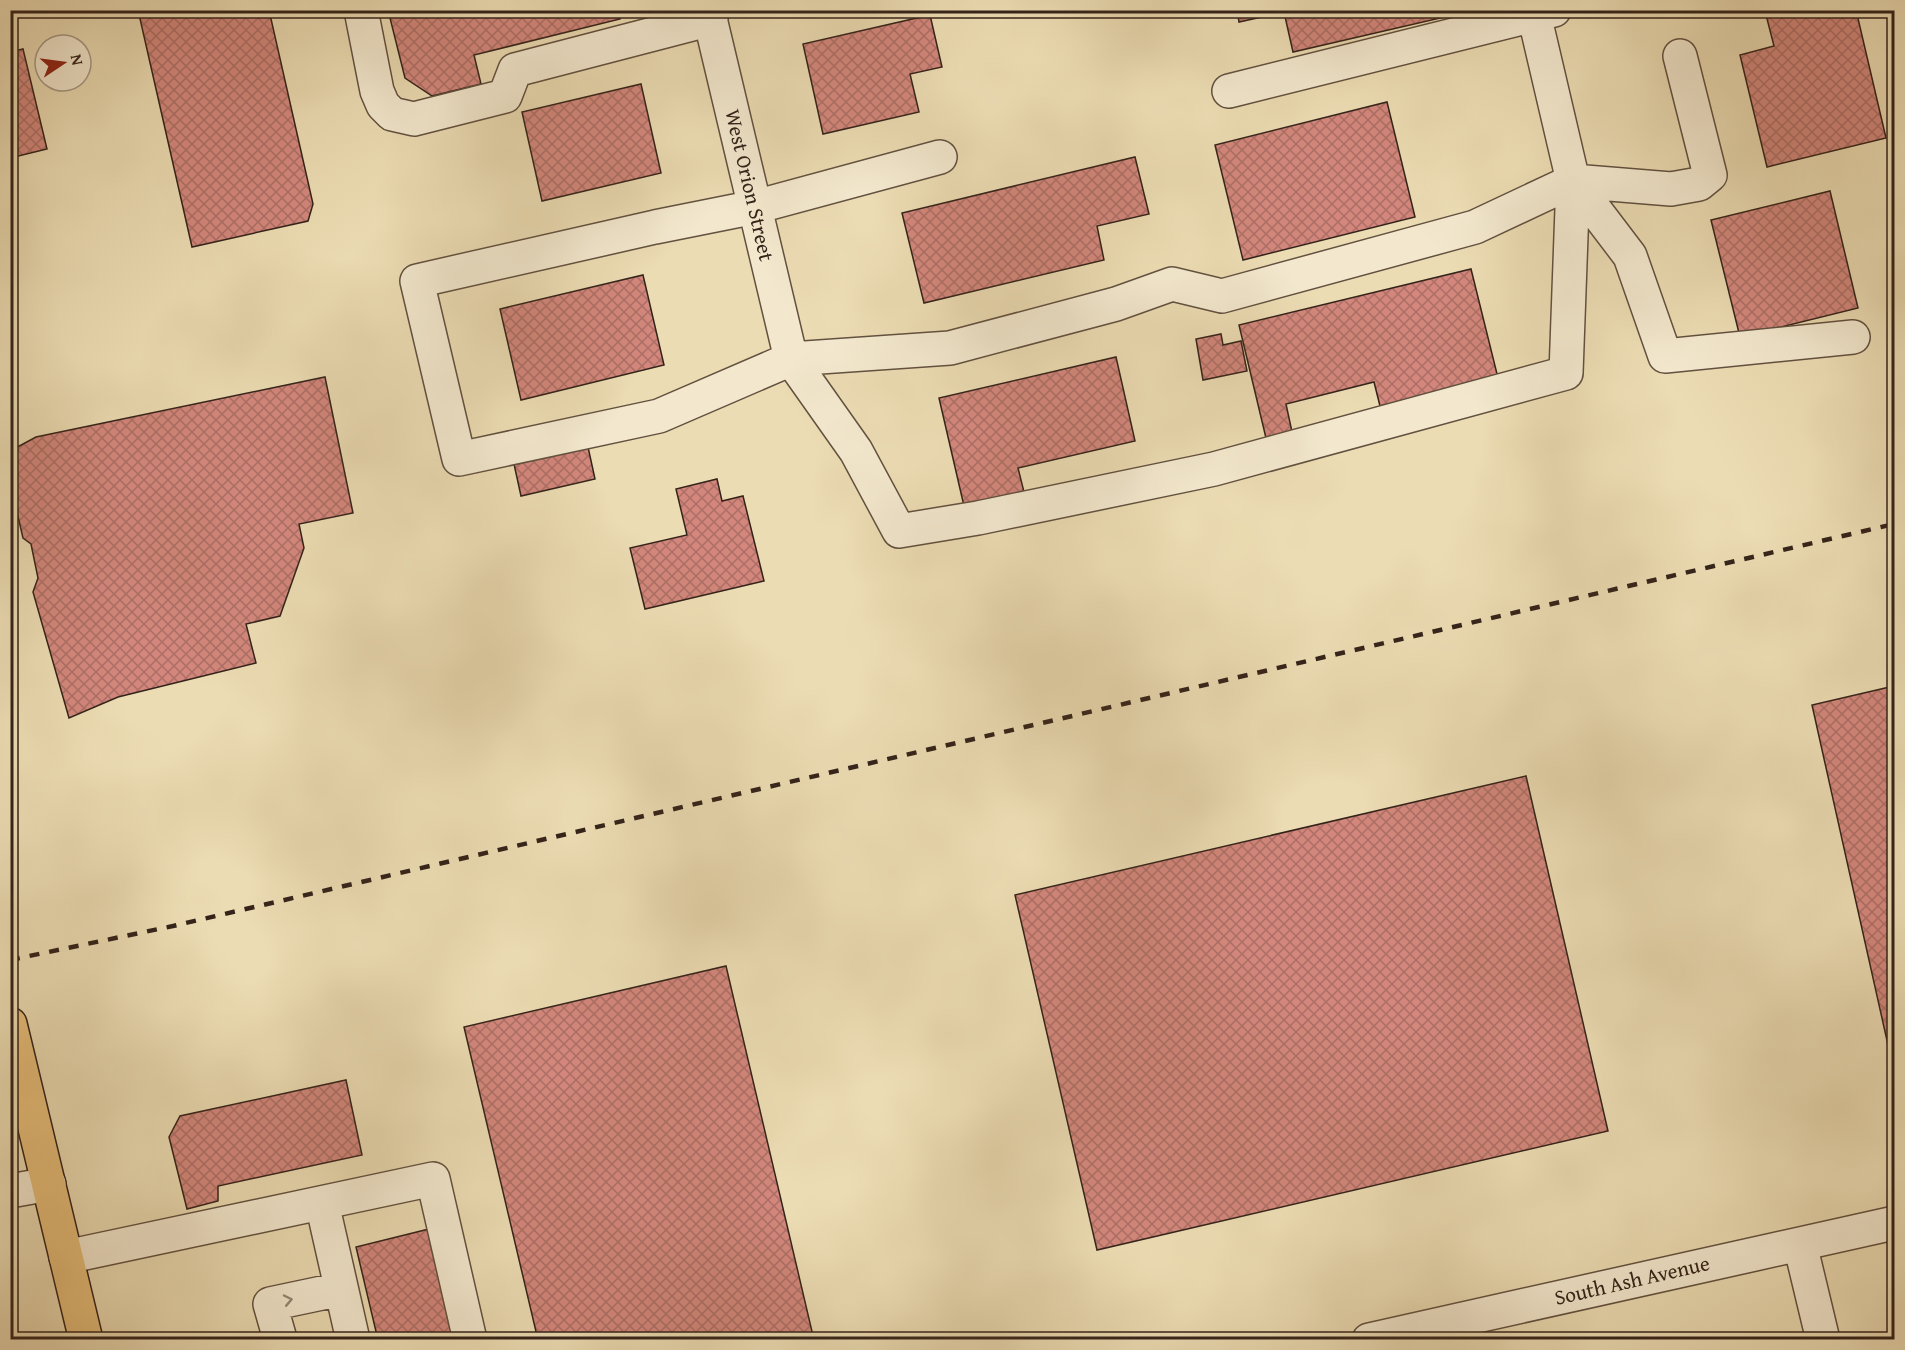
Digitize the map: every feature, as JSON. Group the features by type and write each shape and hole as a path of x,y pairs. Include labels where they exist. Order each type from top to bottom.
{"main road":[{"path":"10,1024 86,1340"}],"street":[{"path":"361,10 377,91 383,105 392,114 414,119 505,96 515,70 710,15"},
{"path":"791,359 856,451 899,531 978,518 1214,469 1566,373 1573,181 1541,13 1229,91"},
{"name":"West Orion Street","path":"710,15 791,359"},
{"path":"940,157 755,207 417,281 459,459 659,416 791,359 950,348 1116,304 1172,284 1222,296 1474,227 1573,181 1671,189 1699,184 1710,175 1680,56"},
{"path":"1573,181 1630,256 1665,356 1853,337"},
{"path":"66,1257 433,1179 470,1340"},
{"path":"10,1191 49,1184"},
{"path":"322,1203 353,1340"},
{"name":"South Ash Avenue","path":"1369,1340 1894,1223"},
{"path":"1800,1244 1823,1340"},
{"path":"280,1339 270,1304 341,1289"}],"building":[{"path":"138,10 269,10 313,204 308,221 192,247"},
{"path":"388,10 618,10 620,19 474,55 481,84 432,96 405,78"},
{"path":"1237,10 1448,10 1449,16 1293,52 1284,12 1239,22"},
{"path":"1856,10 1886,138 1767,167 1740,55 1774,46 1765,11"},
{"path":"930,15 942,67 910,74 919,112 823,134 803,44"},
{"path":"23,49 47,149 10,158 10,52"},
{"path":"641,84 661,173 542,201 522,112"},
{"path":"1387,102 1415,217 1243,260 1215,145"},
{"path":"1135,157 1149,214 1097,226 1104,260 924,303 902,213"},
{"path":"1830,191 1858,308 1740,337 1711,220"},
{"path":"1471,269 1498,378 1380,406 1374,382 1286,404 1292,432 1266,438 1239,325"},
{"path":"643,275 664,365 521,400 500,309"},
{"path":"1221,334 1223,345 1241,341 1247,371 1203,380 1196,339"},
{"path":"1116,357 1135,441 1018,468 1024,492 964,506 939,398"},
{"path":"325,377 353,513 299,524 304,548 280,616 246,624 256,663 118,697 69,718 33,592 38,578 31,544 23,538 10,482 10,451 36,437"},
{"path":"588,447 595,479 521,496 514,464"},
{"path":"717,479 722,501 743,496 764,581 645,609 630,548 687,535 676,489"},
{"path":"1894,686 1894,1063 1892,1063 1812,705"},
{"path":"1526,776 1608,1131 1097,1250 1015,895"},
{"path":"726,966 814,1340 538,1340 464,1027"},
{"path":"346,1080 362,1155 218,1186 218,1201 187,1209 169,1137 180,1116"},
{"path":"429,1229 456,1340 378,1340 356,1247"},
{"path":"238,1333 240,1340 214,1340 214,1339"}],"railway":[{"path":"10,960 173,926 1894,524"}]}
